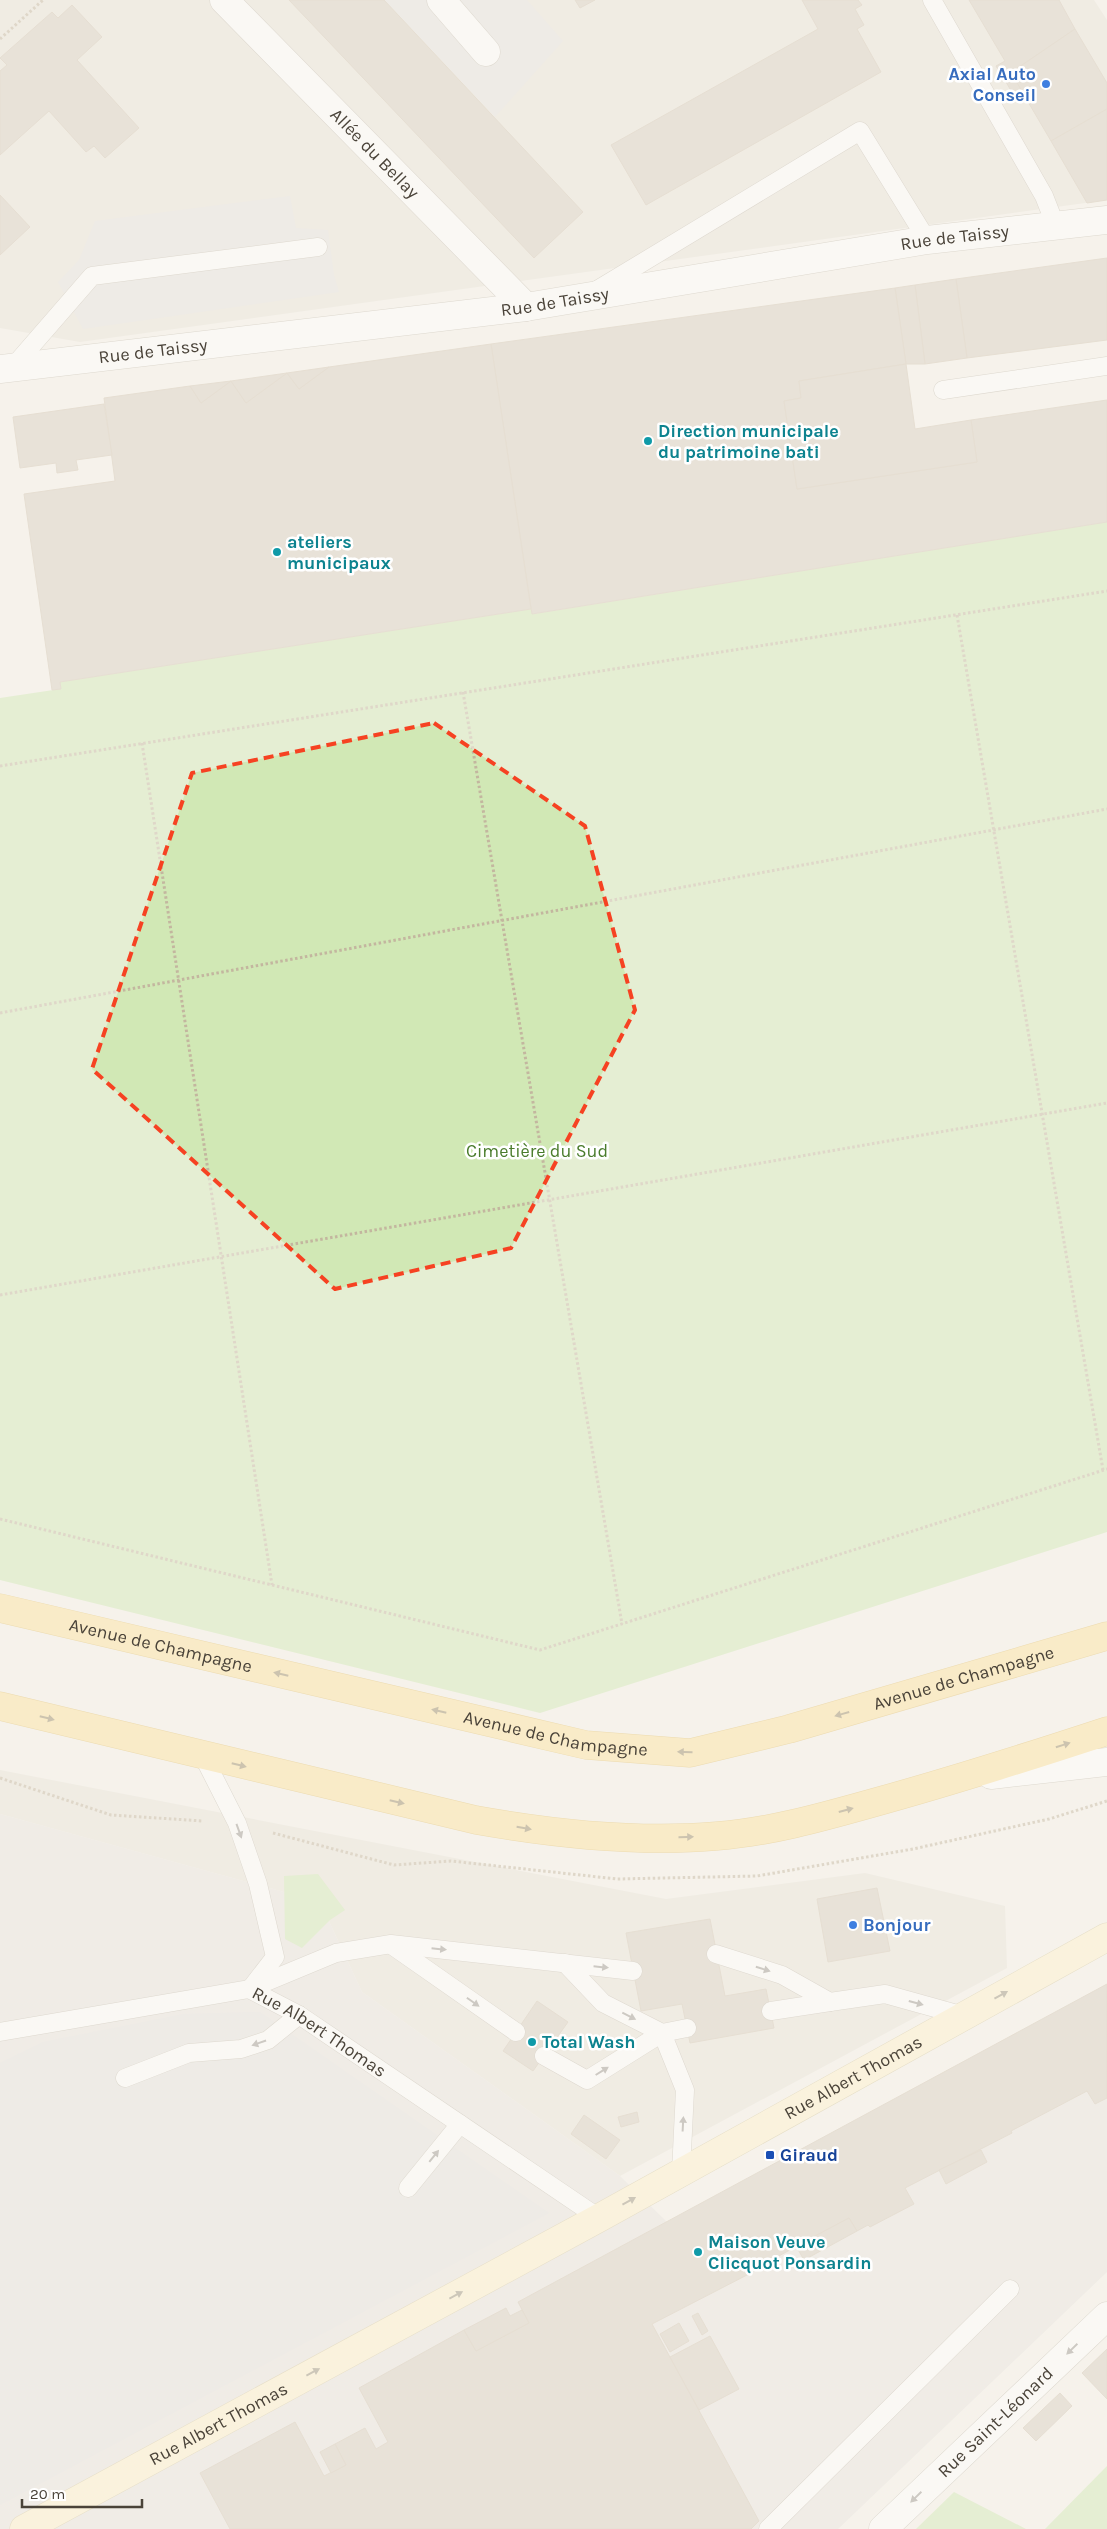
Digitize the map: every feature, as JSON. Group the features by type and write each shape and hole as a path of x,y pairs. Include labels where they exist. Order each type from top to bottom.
{"main road":[{"name":"Avenue de Champagne","path":"0,1608 586,1745 690,1753 789,1730 1107,1636"},
{"path":"0,1706 202,1756 476,1820 539,1831 630,1837 717,1836 797,1824 967,1777 1107,1731"}],"street":[{"name":"Allée du Bellay","path":"225,0 526,308"},
{"path":"442,0 486,52"},
{"name":"Rue de Taissy","path":"6,368 526,308 927,240 1055,224 1107,220"},
{"path":"967,1777 1107,1762"},
{"name":"Rue Albert Thomas","path":"24,2529 599,2218 1107,1936"},
{"name":"Rue Saint-Léonard","path":"883,2529 1107,2316"}],"lane":[{"path":"932,0 1044,196 1055,224"},
{"path":"586,297 860,131 927,240"},
{"path":"6,368 92,276 318,247"},
{"path":"943,390 1107,366"},
{"path":"202,1756 237,1823 258,1884 275,1957 250,1989"},
{"path":"250,1989 336,1953 390,1944 633,1971"},
{"path":"390,1944 516,2032"},
{"path":"716,1954 782,1975 830,2002"},
{"path":"565,1963 603,2003 662,2033 685,2090 681,2172"},
{"name":"Rue Albert Thomas","path":"0,2032 250,1989 299,2015 599,2218"},
{"path":"771,2011 885,1994 964,2016"},
{"path":"124,2078 189,2053 241,2049 268,2040 299,2015"},
{"path":"544,2056 587,2080 662,2033 687,2028"},
{"path":"408,2188 460,2124"},
{"path":"768,2529 1010,2289"}],"path":[{"path":"0,39 43,0"},
{"path":"0,766 1107,591"},
{"path":"0,1519 540,1650 1105,1470 956,615"},
{"path":"463,692 622,1624"},
{"path":"142,743 272,1585"},
{"path":"0,1013 1107,809"},
{"path":"0,1294 1107,1103"}],"highlighted area":[{"path":"434,723 585,826 635,1010 511,1248 335,1289 92,1069 192,773"}],"shaded area":[{"path":"0,0 1094,0 1107,20 1107,200 80,342 0,328"},
{"path":"384,0 527,0 563,41 495,117"},
{"path":"290,196 296,228 328,230 334,275 339,292 83,329 58,282 79,260 95,221"},
{"path":"0,1770 666,1899 865,1873 1005,1906 1007,1968 620,2176 362,1992 320,1902 0,1814"},
{"path":"0,1814 320,1902 362,1992 620,2176 667,2222 1107,1984 1107,2272 838,2529 0,2529"},
{"path":"260,2012 549,2213 0,2505 0,2063 43,2042 184,2014"}],"green space":[{"name":"Cimetière du Sud","path":"1107,522 1107,1532 540,1713 0,1580 0,698 60,689 60,682 531,609 533,614"},
{"path":"318,1874 345,1910 330,1920 302,1948 285,1939 284,1876"},
{"path":"1107,2466 1107,2529 1045,2529"},
{"path":"954,2492 1026,2529 916,2529"}],"building":[{"path":"289,0 384,0 583,212 534,258"},
{"path":"575,0 595,0 580,8"},
{"path":"802,0 858,0 862,5 855,9 864,25 857,29 881,72 646,205 611,145 818,29"},
{"path":"969,0 1059,0 1075,29 1003,78 996,66 1005,61"},
{"path":"72,5 102,37 77,60 139,128 105,158 94,146 86,152 49,111 0,155 0,71 7,65 0,58 52,12 58,18"},
{"path":"1075,29 1107,83 1107,109 1051,141 1014,78 1006,82 1003,78"},
{"path":"1014,78 1025,96 1017,101 1006,82"},
{"path":"1107,109 1107,200 1087,203 1051,141"},
{"path":"0,195 30,227 0,255"},
{"path":"1107,258 1107,340 967,358 956,279"},
{"path":"956,279 967,358 925,364 915,285"},
{"path":"915,285 925,364 906,364 895,288"},
{"name":"Direction municipale du patrimoine bati","path":"895,288 906,364 799,381 801,398 784,401 797,489 977,462 971,420 1107,400 1107,522 532,614 491,344"},
{"name":"ateliers municipaux","path":"491,344 531,609 60,682 61,689 52,690 24,494 115,481 104,398 190,386 201,403 231,381 246,403 287,373 299,389 329,367"},
{"path":"906,364 915,429 971,420 977,462 797,489 784,401 801,398 799,381"},
{"path":"329,367 299,389 287,373"},
{"path":"287,373 246,403 231,381"},
{"path":"231,381 201,403 190,386"},
{"path":"104,404 112,455 76,460 78,470 57,473 56,463 20,468 13,417"},
{"name":"Bonjour","path":"877,1888 890,1951 828,1962 817,1899"},
{"path":"710,1919 725,1996 766,1989 774,2028 690,2043 682,2004 641,2011 626,1933"},
{"name":"Maison Veuve Clicquot Ponsardin","path":"1107,1984 1107,2098 1095,2104 1087,2091 1011,2131 1012,2133 905,2188 914,2204 870,2227 868,2225 857,2231 849,2218 775,2258 776,2260 652,2324 759,2521 751,2529 230,2529 200,2473 295,2422 324,2476 346,2465 335,2444 365,2428 376,2449 388,2442 359,2388 464,2330 476,2351 529,2323 518,2302"},
{"name":"Total Wash","path":"537,2001 568,2022 533,2071 503,2051"},
{"path":"637,2112 639,2122 621,2127 618,2117"},
{"path":"584,2115 620,2140 606,2159 571,2134"},
{"path":"981,2150 987,2162 946,2184 939,2170"},
{"path":"849,2218 857,2231 804,2260 796,2246"},
{"path":"506,2308 510,2316 522,2310 529,2323 476,2351 464,2330"},
{"path":"698,2313 708,2331 702,2335 692,2316"},
{"path":"679,2323 689,2341 670,2352 660,2334"},
{"path":"710,2336 739,2389 699,2410 670,2357"},
{"path":"1107,2349 1107,2399 1082,2373"},
{"path":"1060,2393 1072,2406 1036,2441 1023,2428"},
{"path":"335,2444 346,2465 331,2473 320,2452"}],"place":[{"name":"Axial Auto Conseil","path":"1046,84"},
{"name":"Direction municipale du patrimoine bati","path":"648,441"},
{"name":"ateliers municipaux","path":"277,552"},
{"name":"Bonjour","path":"853,1925"},
{"name":"Total Wash","path":"532,2042"},
{"name":"Giraud","path":"770,2155"},
{"name":"Maison Veuve Clicquot Ponsardin","path":"698,2252"}]}
